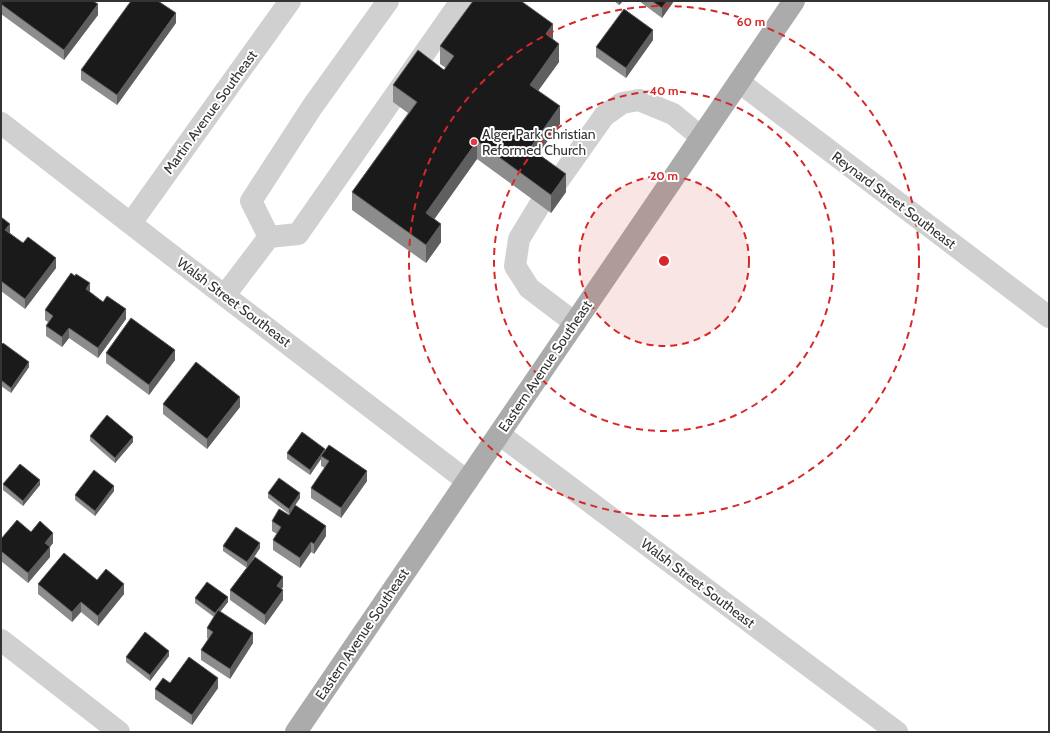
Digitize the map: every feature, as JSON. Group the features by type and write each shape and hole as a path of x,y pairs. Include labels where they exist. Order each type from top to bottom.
{"main road":[{"name":"Eastern Avenue Southeast","path":"296,732 794,1"}],"street":[{"name":"Martin Avenue Southeast","path":"131,223 290,1"},
{"path":"269,237 251,201 312,107 388,1"},
{"path":"225,295 269,237 298,234 461,1"},
{"name":"Reynard Street Southeast","path":"739,82 1049,317"},
{"path":"556,184 604,116 622,103 640,100 672,114 701,138"},
{"name":"Walsh Street Southeast","path":"1,123 467,481"},
{"path":"539,206 519,239 515,266 529,288 575,323"},
{"name":"Walsh Street Southeast","path":"499,434 897,732"},
{"path":"1,640 119,732"}],"building":[{"path":"1,1 93,1 98,4 64,50 1,4"},
{"path":"131,1 158,1 176,13 117,95 81,70"},
{"name":"Alger Park Christian Reformed Church","path":"473,1 521,1 553,24 546,34 559,44 530,85 560,106 530,148 566,174 551,195 477,141 426,213 441,224 426,245 352,192 417,102 393,85 418,50 444,70 454,56 440,46"},
{"path":"652,1 667,1 662,8"},
{"path":"624,9 653,30 626,68 596,47"},
{"path":"1,217 10,224 5,230 23,243 28,237 56,258 25,299 1,281"},
{"path":"71,273 75,276 76,274 90,283 86,289 103,302 107,296 126,309 98,348 69,328 62,337 46,326 53,316 45,310"},
{"path":"131,318 175,350 149,385 106,353"},
{"path":"3,343 29,362 11,388 1,380 1,345"},
{"path":"196,362 240,397 207,439 163,404"},
{"path":"107,415 133,437 115,458 90,436"},
{"path":"302,432 325,449 310,470 287,453"},
{"path":"329,445 367,471 341,508 311,488 329,461 321,456"},
{"path":"20,464 40,480 23,501 3,484"},
{"path":"94,470 114,486 95,511 75,495"},
{"path":"279,478 300,493 289,509 268,493"},
{"path":"295,505 326,526 314,544 311,542 300,558 273,540 281,527 272,521 279,509 289,515"},
{"path":"17,520 31,532 40,521 53,533 45,543 50,547 28,573 1,551 1,539"},
{"path":"236,527 260,543 247,562 223,546"},
{"path":"64,553 97,580 106,569 124,584 98,616 81,602 72,612 38,584"},
{"path":"255,557 283,577 277,586 283,590 265,615 230,590"},
{"path":"207,582 228,597 215,613 195,598"},
{"path":"218,610 253,633 230,669 201,650 213,632 207,628"},
{"path":"145,632 169,651 150,675 126,657"},
{"path":"189,657 218,678 192,715 155,689 163,678 170,683"}],"place":[{"name":"Alger Park Christian Reformed Church","path":"474,142"}]}
